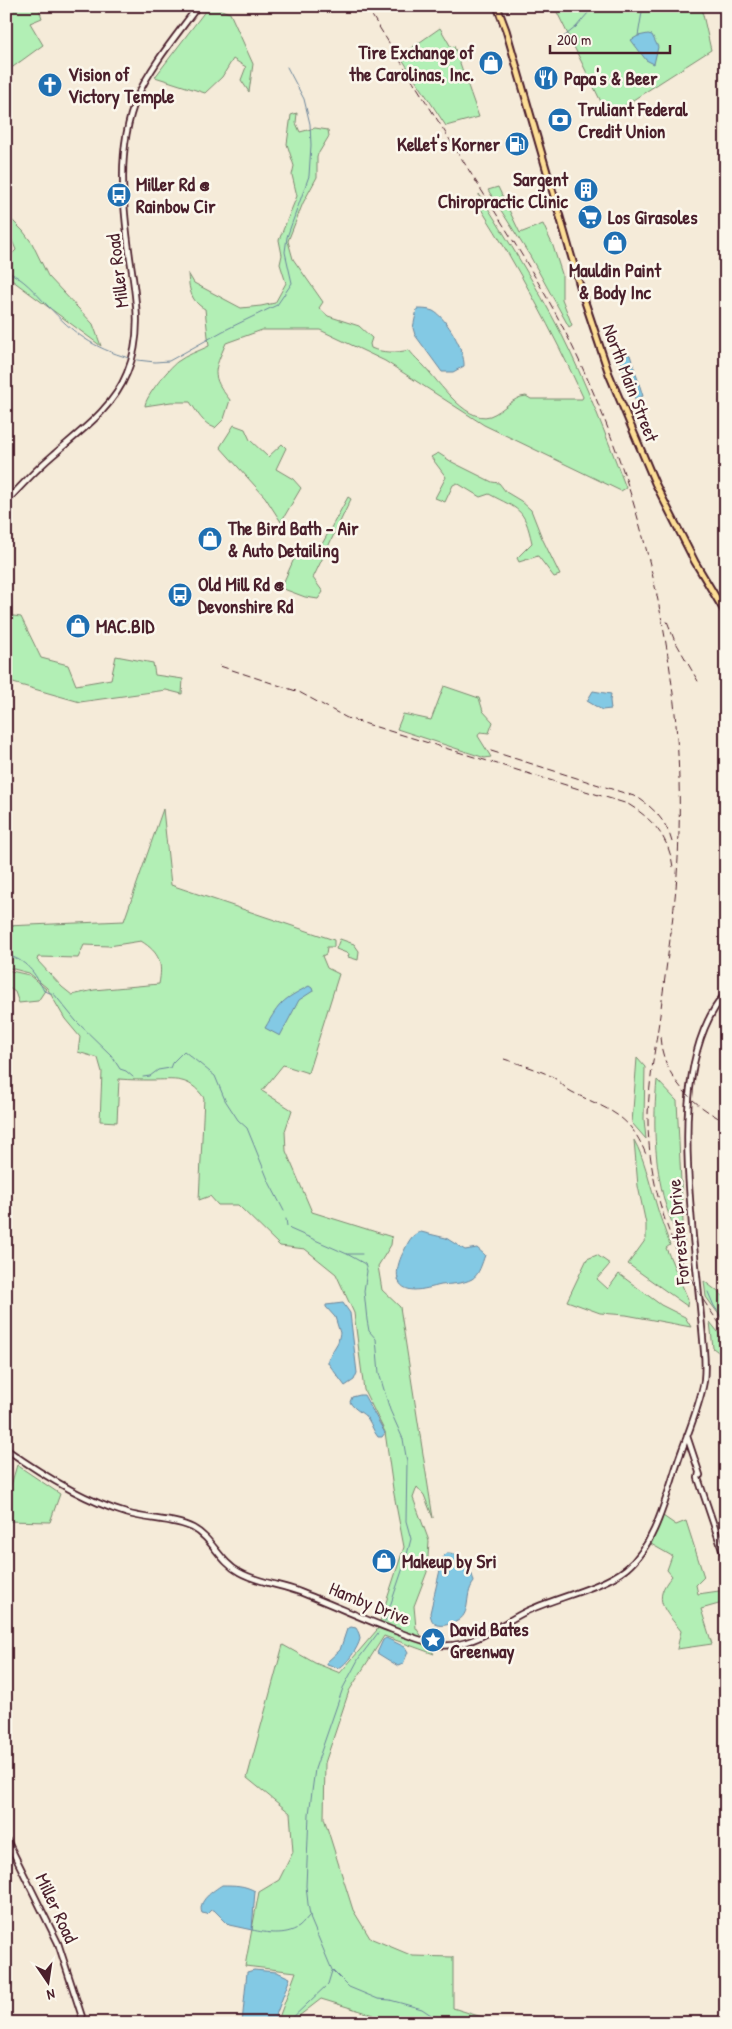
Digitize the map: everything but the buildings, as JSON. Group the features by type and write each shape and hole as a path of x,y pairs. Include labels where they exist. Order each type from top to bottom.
{"main road":[{"name":"North Main Street","path":"497,6 506,30 582,293 609,374 655,483 695,562 726,614"}],"street":[{"name":"Miller Road","path":"6,502 43,463 103,411 127,374 135,346 138,321 123,190 127,134 137,99 152,70 198,6"},
{"name":"Forrester Drive","path":"687,1436 704,1382 705,1368 689,1188 688,1118 695,1061 700,1038 708,1017 726,992"},
{"name":"Hamby Drive","path":"6,1450 67,1487 117,1510 192,1528 204,1537 230,1566 246,1576 298,1591 430,1643 453,1646 468,1642 535,1607 605,1581 627,1568 644,1548 655,1525 687,1436"},
{"path":"687,1436 698,1478 705,1494 726,1561"},
{"name":"Miller Road","path":"6,1838 58,1943 84,2023"}],"green space":[{"path":"6,6 38,6 42,18 30,23 43,45 6,72"},
{"path":"209,6 230,13 253,64 249,92 241,80 246,67 233,59 222,77 205,93 155,77"},
{"path":"554,6 701,6 711,50 608,116"},
{"path":"440,28 451,47 454,46 479,117 446,126 400,56"},
{"path":"297,113 296,123 300,132 315,128 328,130 329,136 317,156 317,177 303,203 288,241 293,259 323,302 319,308 328,316 359,326 372,338 371,348 390,352 409,350 460,406 480,417 490,416 516,399 526,396 531,399 582,399 583,397 572,373 548,325 481,209 479,194 532,280 561,333 587,390 626,488 621,491 484,425 385,361 320,330 262,330 226,343 216,373 219,384 230,400 224,419 215,428 203,420 190,402 171,402 145,406 153,390 173,365 184,357 209,346 205,309 193,298 188,273 194,283 241,308 275,303 286,283 280,264 282,255 279,240 297,196 292,175 294,166 287,144 291,115"},
{"path":"498,187 520,233 543,224 553,246 562,274 562,299 572,325 569,327 530,256 488,190"},
{"path":"6,214 32,243 48,276 93,324 101,346 9,278 6,278 6,255 10,256 16,250 9,233 6,231"},
{"path":"234,425 245,429 250,440 268,457 282,444 286,448 276,469 293,479 301,488 281,522 265,497 220,447"},
{"path":"438,453 492,482 499,483 506,492 531,510 560,575 554,577 538,556 519,562 517,558 532,543 523,516 514,507 489,494 480,497 457,483 453,485 445,502 435,498 446,477 431,457"},
{"path":"348,497 351,499 313,578 323,592 318,599 305,597 281,588 297,552 316,555"},
{"path":"6,615 21,617 41,658 68,665 76,685 111,679 116,656 153,663 155,675 183,679 182,694 166,690 80,702 6,681"},
{"path":"444,686 479,698 483,711 493,722 489,733 480,732 478,736 491,757 485,758 397,729 403,714 431,720"},
{"path":"163,809 171,885 334,940 334,947 327,947 326,954 322,956 327,968 339,974 308,1073 283,1065 262,1091 292,1110 285,1131 286,1151 312,1212 392,1237 391,1245 378,1266 382,1290 400,1307 433,1518 424,1495 417,1487 413,1498 429,1541 427,1572 414,1606 416,1628 434,1654 384,1636 349,1691 325,1763 324,1818 353,1910 370,1938 413,1956 453,1957 453,2008 501,2023 380,2023 374,2015 321,1999 299,2016 294,2023 277,2023 296,1972 245,1966 259,1892 279,1880 293,1852 290,1813 247,1778 283,1645 315,1663 340,1673 377,1630 404,1547 385,1432 364,1390 354,1313 336,1274 305,1249 280,1246 238,1205 218,1205 210,1196 199,1200 204,1098 193,1086 174,1080 119,1079 117,1122 100,1121 102,1072 98,1058 78,1052 80,1037 65,1019 47,988 29,973 6,967 6,926 124,921","holes":["141,941 159,959 161,970 159,984 94,990 72,995 37,960 38,957 78,958 84,945 109,946"]},
{"path":"340,939 354,944 359,951 358,960 348,957 349,954 336,949"},
{"path":"7,970 29,975 46,989 38,1001 19,1003 15,992 6,986"},
{"path":"637,1058 645,1067 644,1119 646,1139 632,1123"},
{"path":"657,1080 677,1101 684,1243 679,1243 661,1188 655,1126"},
{"path":"634,1140 644,1162 670,1245 666,1248 688,1299 687,1306 628,1264 646,1239 646,1224 638,1186"},
{"path":"597,1255 610,1264 597,1279 608,1289 619,1274 661,1305 685,1317 691,1327 626,1315 600,1313 567,1301 587,1259"},
{"path":"704,1281 726,1298 726,1324 706,1297"},
{"path":"710,1322 726,1342 726,1358 713,1348"},
{"path":"17,1465 60,1494 50,1522 6,1521 6,1488 11,1485"},
{"path":"663,1516 676,1525 686,1521 704,1577 696,1585 698,1594 726,1590 726,1602 701,1609 712,1644 677,1649 681,1631 666,1611 661,1598 666,1584 672,1576 667,1570 672,1556 651,1544"}],"water":[{"path":"648,34 652,35 658,47 654,64 646,60 631,40"},
{"path":"417,309 433,311 444,320 462,352 464,366 453,372 442,372 415,335 413,328"},
{"path":"626,353 630,355 643,396 635,399 619,356"},
{"path":"593,691 611,694 611,709 602,710 587,701"},
{"path":"309,986 313,991 299,1000 280,1036 265,1028 274,1012 282,1003"},
{"path":"421,1232 446,1238 465,1250 477,1248 485,1255 477,1275 465,1282 456,1284 441,1285 421,1290 407,1289 399,1281 397,1275 399,1263 410,1239"},
{"path":"343,1303 350,1313 357,1373 354,1380 345,1386 328,1363 340,1333 335,1317 326,1307 326,1305"},
{"path":"364,1395 385,1433 382,1437 378,1437 368,1419 350,1402 352,1397"},
{"path":"447,1553 457,1555 465,1563 471,1572 474,1582 463,1617 450,1624 440,1625 433,1622 430,1613 443,1557"},
{"path":"351,1627 356,1628 360,1638 355,1651 339,1668 327,1664 340,1650 347,1629"},
{"path":"386,1638 405,1647 408,1652 403,1664 398,1666 377,1653 383,1640"},
{"path":"222,1885 239,1886 255,1891 252,1930 229,1925 214,1910 207,1914 202,1913 201,1909 204,1900 210,1893"},
{"path":"254,1970 277,1972 290,1978 273,2023 242,2023 247,1972"}],"waterway":[{"path":"561,39 576,27 594,6"},
{"path":"638,36 643,6"},
{"path":"137,360 169,361 223,331 277,305 292,283 285,252 287,237 309,176 311,145 310,124 304,99 287,67"},
{"path":"6,271 24,282 75,332 94,344 129,358"},
{"path":"6,955 20,960 30,968 44,991 54,994 76,1021 111,1055 120,1069 133,1077"},
{"path":"143,1077 150,1076 158,1070 170,1068 172,1063 184,1051 215,1076 225,1100 238,1120 247,1128 269,1182 284,1211"},
{"path":"286,1219 287,1226 290,1229 347,1254 365,1264 367,1271 364,1291 369,1331 376,1339 379,1373 390,1410 403,1439 407,1462 406,1521 411,1539 385,1621"},
{"path":"348,1254 362,1254"},
{"path":"708,1292 714,1306 726,1323"},
{"path":"378,1633 359,1658 343,1688 315,1769 309,1814 306,1886 308,1904 311,1920 332,1970 349,1987 378,1999 390,2000 422,2009 443,2023"},
{"path":"252,1930 270,1933 288,1932 299,1927 310,1915"},
{"path":"287,2023 328,1984 332,1971"}],"railway":[{"path":"366,6 543,290 591,387 618,455 640,525 657,596 669,664 676,728 679,792 676,888 650,1088 648,1115 649,1145 653,1174 660,1202 680,1257 693,1283 726,1332"},
{"path":"667,621 674,639 699,683"},
{"path":"220,666 299,692 347,718 628,804 645,816 664,838 673,867"},
{"path":"491,751 637,797 659,816 667,828 672,842"},
{"path":"660,1037 667,1065 681,1088 702,1107 726,1122"},
{"path":"504,1059 551,1076 569,1090 617,1115 633,1131 647,1157"}],"place":[{"name":"Tire Exchange of the Carolinas, Inc.","path":"491,63"},
{"name":"Papa's & Beer","path":"546,78"},
{"name":"Vision of Victory Temple","path":"50,85"},
{"name":"Truliant Federal Credit Union","path":"560,120"},
{"name":"Kellet's Korner","path":"517,144"},
{"name":"Sargent Chiropractic Clinic","path":"586,190"},
{"name":"Miller Rd @ Rainbow Cir","path":"119,195"},
{"name":"Los Girasoles","path":"590,217"},
{"name":"Mauldin Paint & Body Inc","path":"615,243"},
{"name":"The Bird Bath - Air & Auto Detailing","path":"210,539"},
{"name":"Old Mill Rd @ Devonshire Rd","path":"180,595"},
{"name":"MAC.BID","path":"78,626"},
{"name":"Makeup by Sri","path":"384,1561"},
{"name":"David Bates Greenway","path":"433,1640"}]}
